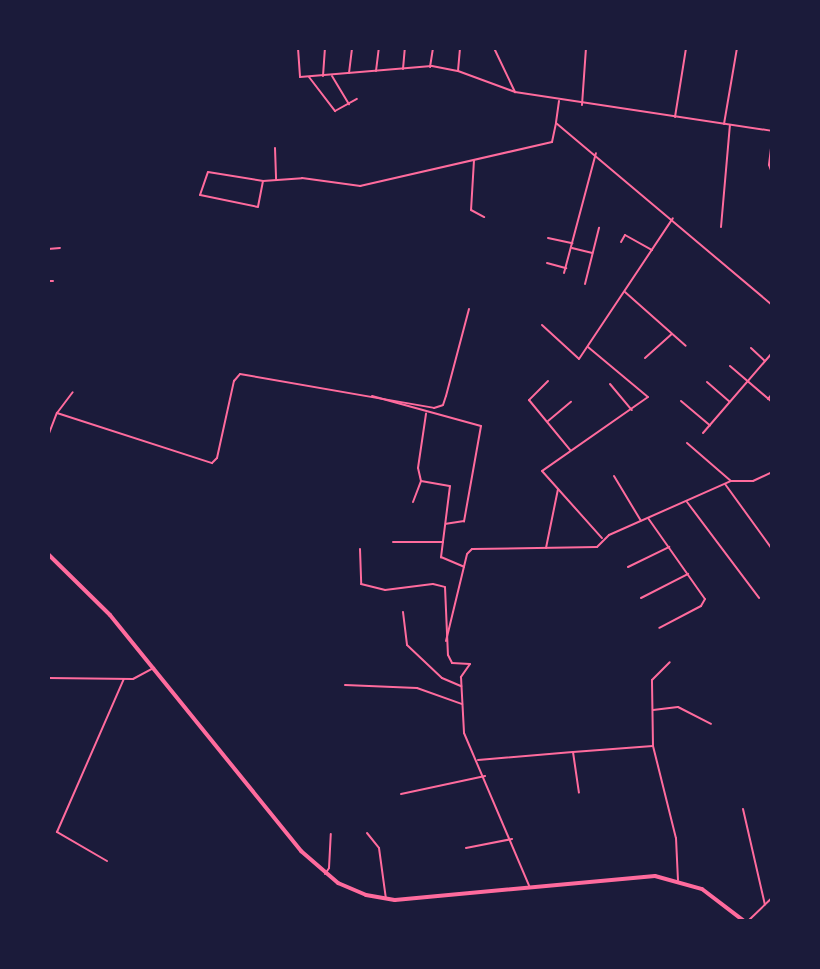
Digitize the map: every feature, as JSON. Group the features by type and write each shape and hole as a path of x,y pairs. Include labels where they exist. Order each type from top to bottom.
{"main road":[{"path":"49,555 110,615 301,851 325,874 366,895 386,899 530,888 620,876 678,880 721,900 746,921"}],"street":[{"path":"298,48 297,75 309,77 430,67 458,71 514,92 559,101 772,132"},
{"path":"323,76 325,48"},
{"path":"349,73 352,48"},
{"path":"376,71 379,48"},
{"path":"403,69 405,48"},
{"path":"430,67 433,48"},
{"path":"458,71 460,48"},
{"path":"494,48 514,92"},
{"path":"582,105 586,48"},
{"path":"675,117 686,48"},
{"path":"724,124 737,48"},
{"path":"331,75 349,104"},
{"path":"309,77 335,111 357,99"},
{"path":"263,181 258,207 200,195 206,172 263,181 302,178 354,187 552,142 559,101"},
{"path":"556,123 596,153 772,305"},
{"path":"721,227 730,125"},
{"path":"772,140 769,165 772,173"},
{"path":"275,148 276,180"},
{"path":"564,273 596,153"},
{"path":"474,160 471,210 484,217"},
{"path":"542,325 576,360 588,346 673,218"},
{"path":"585,284 599,228"},
{"path":"621,242 624,235 652,250"},
{"path":"548,238 572,243"},
{"path":"48,249 60,248"},
{"path":"571,248 592,253"},
{"path":"547,263 566,268"},
{"path":"48,281 53,281"},
{"path":"624,292 686,346"},
{"path":"57,413 212,463 217,458 234,381 240,374 429,408 443,405 470,309"},
{"path":"645,358 672,334"},
{"path":"588,346 648,397 542,471 602,538"},
{"path":"752,348 765,361"},
{"path":"703,433 772,353"},
{"path":"730,366 772,402"},
{"path":"548,381 529,400 570,450"},
{"path":"706,382 730,402"},
{"path":"610,384 632,410"},
{"path":"48,436 57,413 73,392"},
{"path":"768,399 772,394"},
{"path":"372,396 481,426 464,521 446,524"},
{"path":"681,401 710,424"},
{"path":"548,422 571,402"},
{"path":"413,501 421,481 418,468 426,412"},
{"path":"687,442 731,481"},
{"path":"446,642 464,568 472,549 597,547 602,538 731,481 753,481 772,472"},
{"path":"614,476 641,521"},
{"path":"421,481 450,486 442,560 464,568"},
{"path":"725,484 772,549"},
{"path":"546,548 558,489"},
{"path":"687,501 759,598"},
{"path":"648,518 688,573 705,603 659,628"},
{"path":"393,542 443,542"},
{"path":"628,567 669,547"},
{"path":"360,549 361,584 385,590 444,585 446,642 452,663 470,664 464,670 461,686 464,733 512,839 530,888"},
{"path":"48,563 49,555"},
{"path":"641,598 688,573"},
{"path":"403,612 405,640 411,649 442,678 461,686"},
{"path":"670,662 653,677 653,746 676,838 678,880"},
{"path":"48,678 124,679 140,677 154,668"},
{"path":"107,861 57,832 124,679"},
{"path":"345,685 417,688 462,704"},
{"path":"653,710 678,707 711,724"},
{"path":"478,760 653,746"},
{"path":"573,752 579,793"},
{"path":"401,795 485,776"},
{"path":"743,809 765,905"},
{"path":"367,833 380,849 386,899"},
{"path":"325,874 329,868 331,834"},
{"path":"466,848 512,839"},
{"path":"746,921 772,898"}]}
